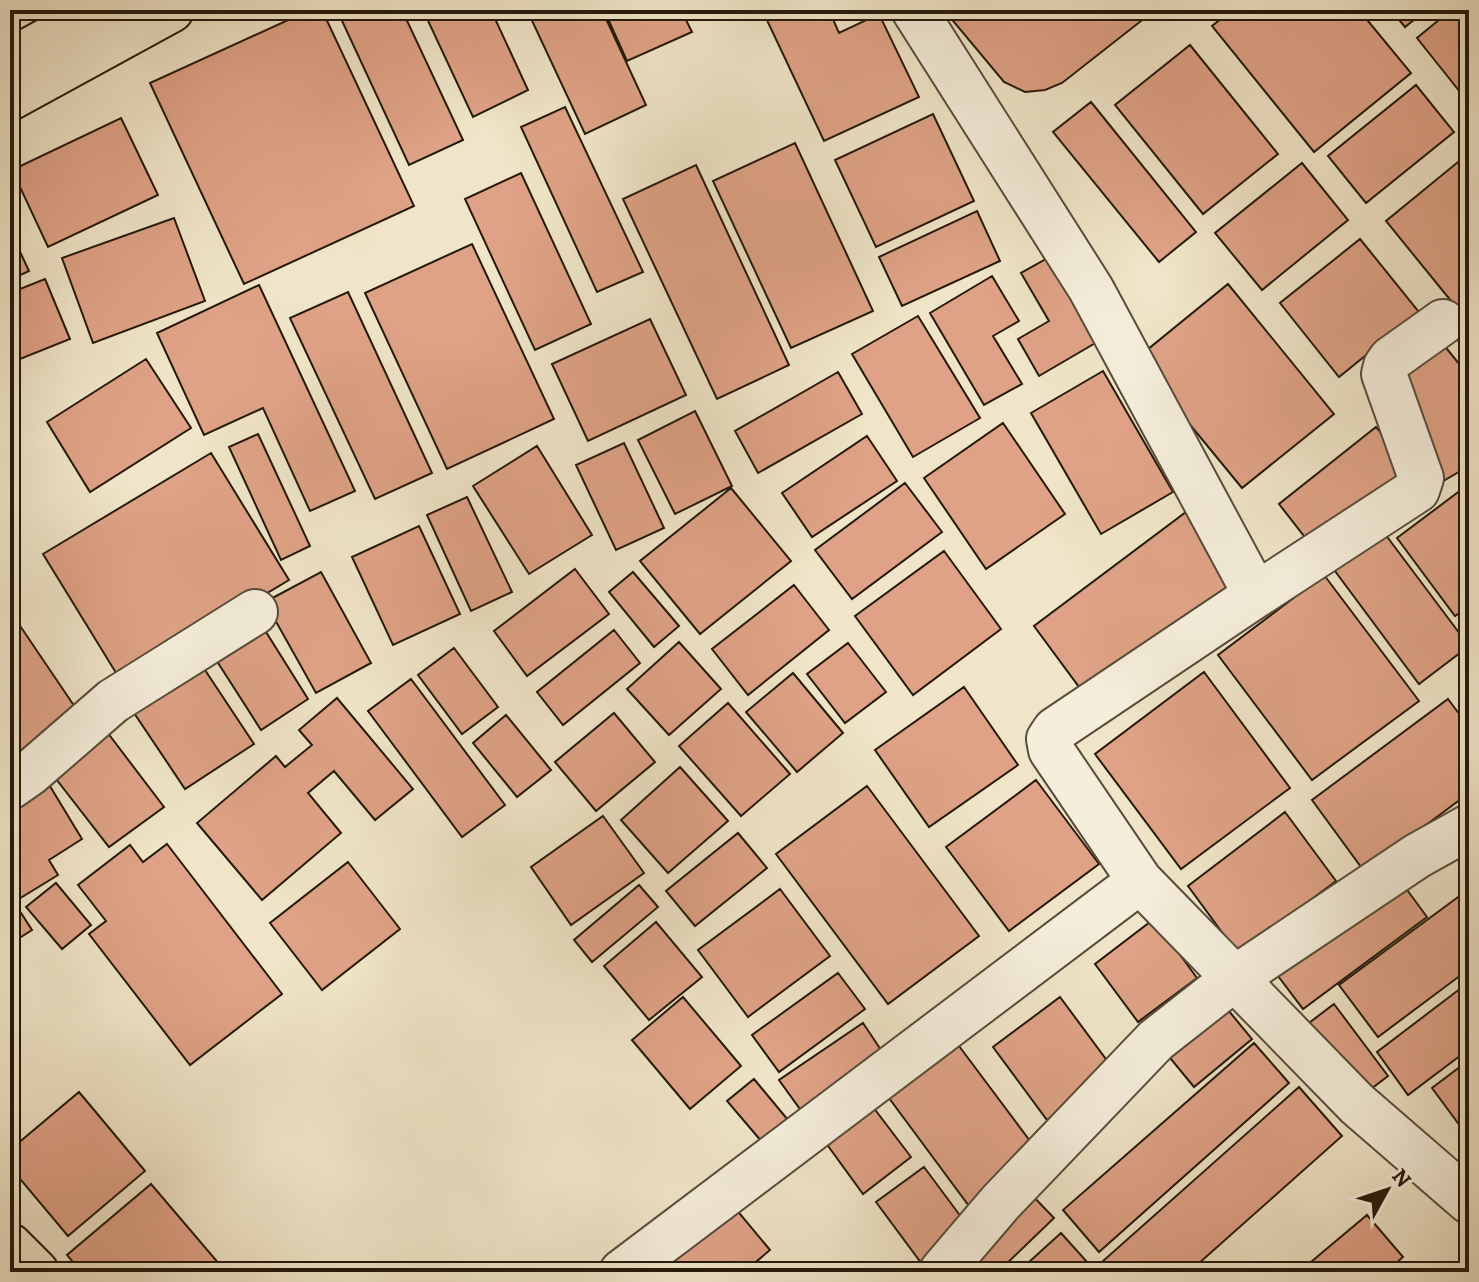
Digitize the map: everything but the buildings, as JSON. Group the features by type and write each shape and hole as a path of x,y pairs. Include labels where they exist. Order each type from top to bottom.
{"main road":[{"path":"10,61 103,10"},
{"path":"10,98 171,10"},
{"path":"10,1246 36,1272"}],"street":[{"path":"914,10 1091,289 1256,595"},
{"path":"1443,322 1391,359 1384,374 1421,478 1417,490 1055,730 1049,739 1051,750 1140,881 1357,1104 1469,1201"},
{"path":"10,787 113,701 255,612"},
{"path":"942,1271 1032,1169 1156,1040 1235,978 1417,856 1469,827"},
{"path":"622,1272 1140,881"}]}
